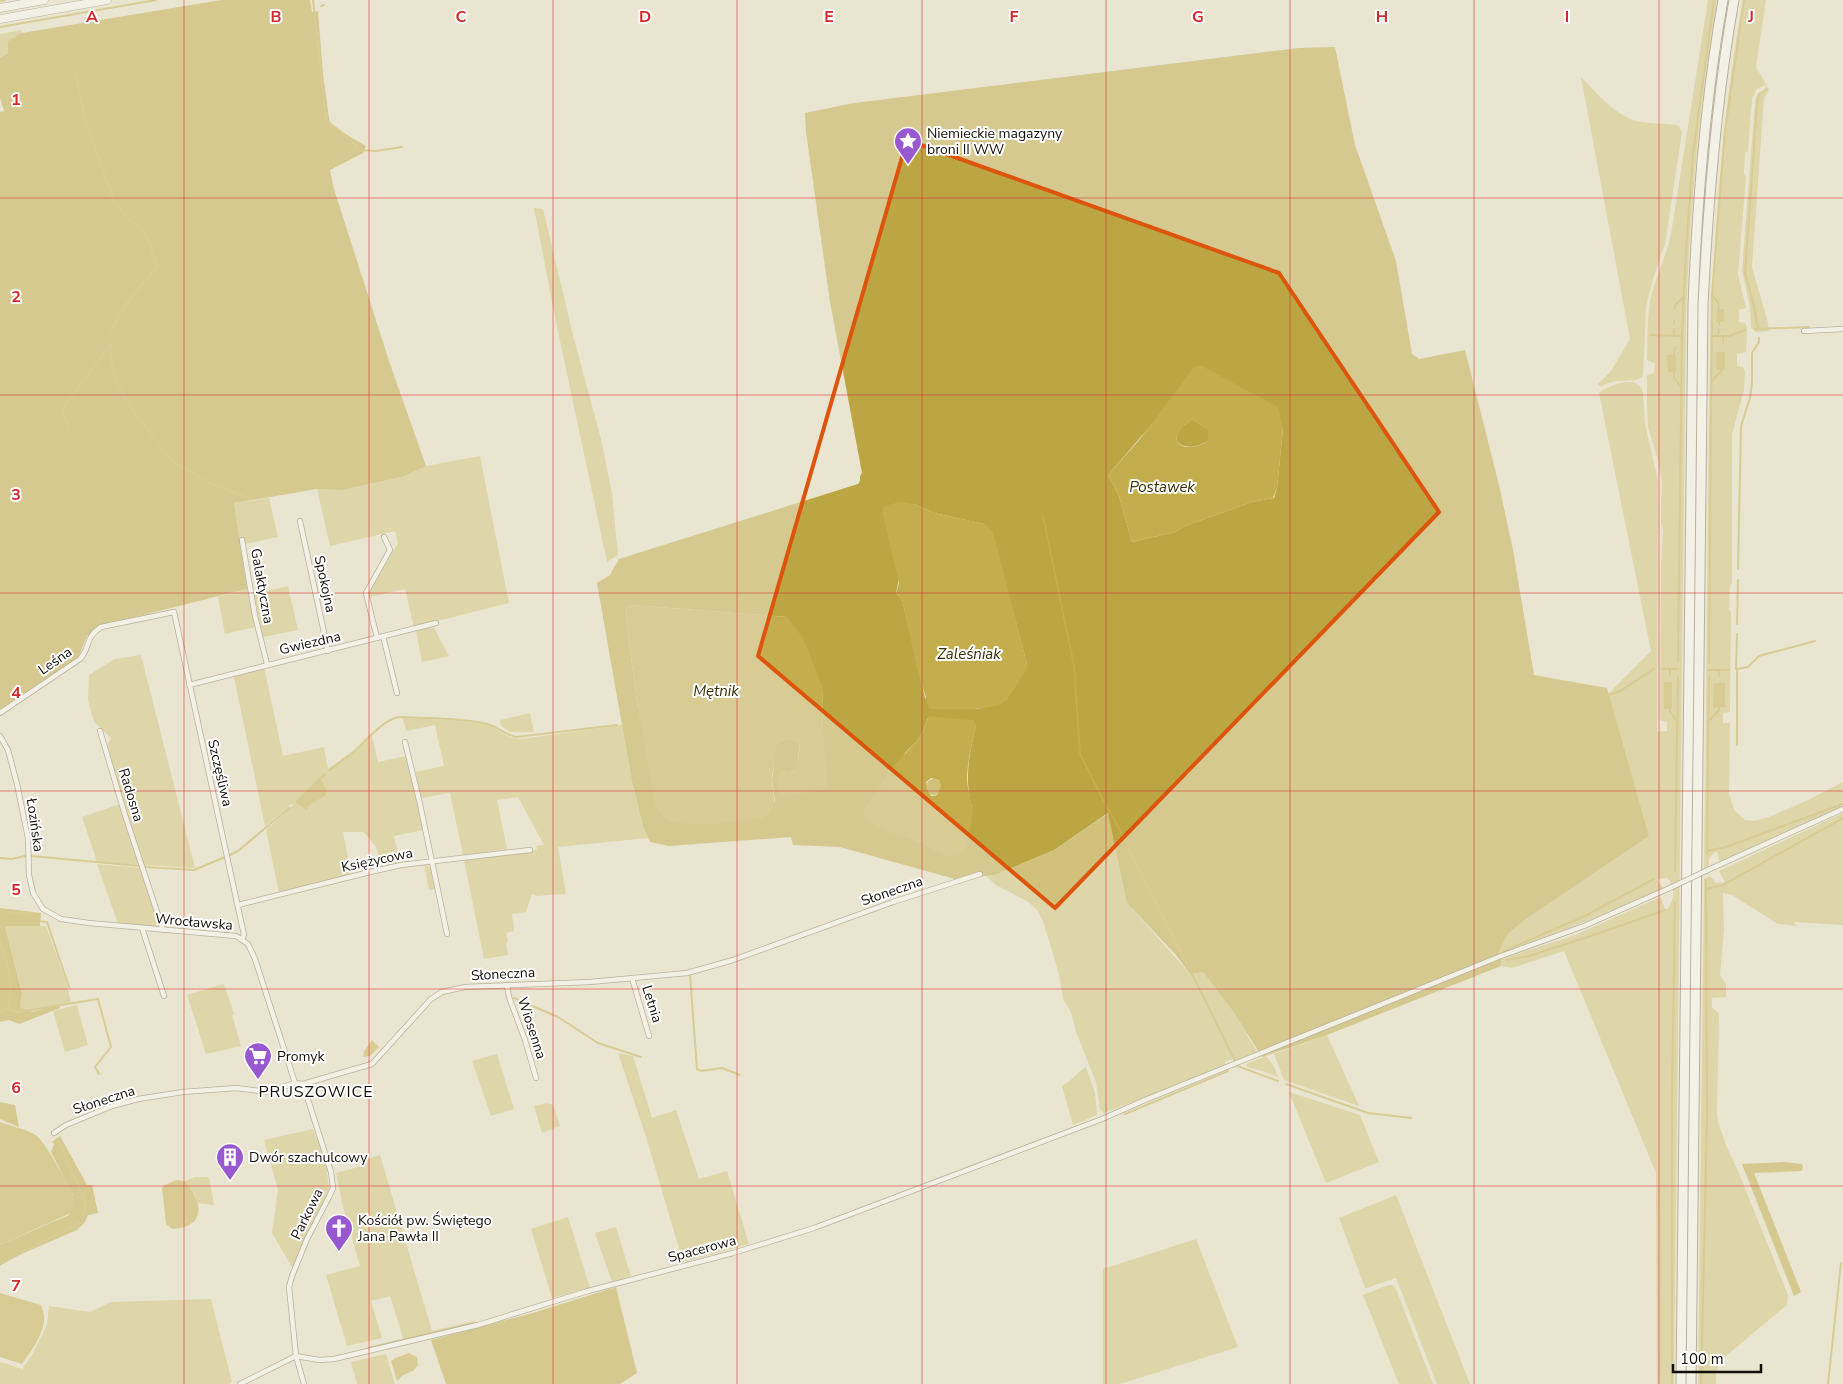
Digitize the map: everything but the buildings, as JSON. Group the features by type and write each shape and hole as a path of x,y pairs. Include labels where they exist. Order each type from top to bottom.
{"highway":[{"path":"1680,1384 1692,304 1702,154 1711,76 1723,0"},
{"path":"1691,1384 1703,305 1715,136 1734,0"}],"main road":[{"path":"0,8 44,0"},
{"path":"0,19 107,0"}],"street":[{"path":"1804,331 1843,329"},
{"name":"Spokojna","path":"300,522 328,651"},
{"path":"376,638 366,593 390,550 384,537"},
{"name":"Galaktyczna","path":"242,540 255,616 267,664"},
{"name":"Szczęśliwa","path":"174,612 238,905 244,935 242,939"},
{"name":"Leśna","path":"0,713 80,659 93,632 102,628 174,612"},
{"name":"Gwiezdna","path":"189,685 436,623"},
{"path":"383,636 397,693"},
{"name":"Radosna","path":"100,731 125,815 163,930"},
{"name":"Łozińska","path":"0,736 8,750 17,784 28,838 29,875 33,893 38,903 50,914"},
{"name":"Księżycowa","path":"238,905 366,873 432,861 405,742"},
{"name":"Spacerowa","path":"296,1356 319,1360 334,1359 442,1335 598,1289 733,1253 814,1228 1102,1119 1501,956 1584,926 1843,809"},
{"path":"447,934 432,861 530,850"},
{"name":"Słoneczna","path":"54,1133 66,1124 124,1102 183,1092 236,1088 267,1092 295,1083 303,1084 372,1064 436,994 465,987 632,978 687,973 734,960 894,902 980,874"},
{"name":"Wrocławska","path":"50,914 61,919 222,934 242,939 248,944 255,959 295,1083"},
{"path":"142,928 164,996"},
{"name":"Letnia","path":"632,978 649,1036"},
{"name":"Wiosenna","path":"507,985 509,997 525,1040 536,1078"},
{"name":"Parkowa","path":"303,1084 331,1172 333,1188 307,1239 289,1288 296,1356 304,1384"},
{"path":"240,1384 296,1356"}],"highlighted area":[{"path":"907,140 1279,273 1439,512 1055,908 758,656"}],"shaded area":[{"path":"221,0 310,0 312,12 318,11 323,74 330,125 366,146 363,153 330,170 334,189 390,364 426,466 402,477 342,490 317,489 234,503 247,589 99,626 87,636 78,658 0,710 0,112 4,111 0,98 0,58 8,53 8,41 22,33"},
{"path":"1708,0 1717,0 1696,158 1686,316 1674,1384 1657,1384 1656,1173 1564,951 1512,968 1501,966 1502,959 1575,935 1661,897 1665,909 1668,908 1673,897 1672,885 1667,878 1657,879 1663,888 1542,939 1502,954 1498,953 1508,934 1526,919 1649,836 1608,694 1651,651 1599,393 1616,384 1630,382 1636,383 1643,393 1645,424 1658,480 1657,732 1667,731 1667,722 1660,720 1662,482 1658,460 1648,427 1647,375 1654,373 1655,363 1647,360 1648,315 1652,292 1671,234"},
{"path":"1743,0 1766,0 1756,67 1769,90 1764,98 1752,267 1769,331 1756,332 1751,328 1750,307 1742,271 1755,101 1758,93 1766,88 1765,85 1757,89 1752,99 1748,151 1745,153 1744,173 1746,177 1738,274 1746,308 1739,310 1739,322 1745,323 1747,328 1746,352 1737,354 1737,366 1743,367 1745,372 1744,390 1732,434 1732,583 1730,586 1729,609 1731,612 1730,712 1723,713 1723,723 1730,723 1729,794 1734,810 1745,820 1754,821 1769,817 1806,801 1843,782 1843,807 1720,862 1717,852 1715,852 1709,858 1709,866 1704,869 1712,307 1719,184 1725,122"},
{"path":"21,30 22,33 8,41 8,53 0,58 0,34"},
{"path":"1335,47 1355,145 1396,261 1412,354 1419,359 1465,350 1499,485 1513,550 1534,675 1607,688 1649,836 1526,919 1508,934 1498,953 1502,954 1501,966 1327,1035 1262,1057 1232,1010 1203,972 1190,974 1176,955 1127,903 1108,813 1054,850 995,875 955,879 840,847 793,845 791,837 669,846 650,842 642,821 632,782 597,583 610,575 619,559 858,484 862,473 830,302 806,132 805,113 854,103 1299,48","holes":["1202,366 1283,428 1277,488 1274,498 1252,502 1185,526 1175,532 1132,542 1119,496 1108,475","914,504 934,513 984,524 992,532 1027,664 1006,700 977,709 925,698 902,599 896,593","631,605 787,617 822,686 823,731 780,798 783,771 789,773 796,768 800,743 786,738 775,745 772,780 775,801 769,814 638,709 625,612 627,607","928,718 973,721 976,726 968,766 968,786 972,807 947,855 875,825 905,753 922,734"]},
{"path":"1581,77 1606,103 1621,114 1642,122 1676,125 1679,126 1682,132 1665,244 1646,307 1643,376 1634,380 1612,382 1601,387 1598,384 1611,371 1630,339"},
{"path":"534,208 543,209 574,339 601,439 612,493 618,555 607,562 556,322"},
{"path":"1190,421 1195,421 1209,430 1208,441 1190,447 1178,443 1177,433"},
{"path":"480,456 509,603 414,627 405,589 370,597 369,594 398,543 395,531 330,546 317,489 342,490 402,477 426,466"},
{"path":"269,498 278,537 240,545 234,503"},
{"path":"288,586 298,630 263,637 254,594"},
{"path":"247,589 255,627 225,634 218,597"},
{"path":"434,628 449,656 422,662 416,631"},
{"path":"141,655 195,868 144,865 109,756 108,744 111,738 94,722 88,700 89,675 115,659"},
{"path":"264,667 283,756 324,747 328,769 355,749 371,733 378,762 406,756 423,830 394,836 400,863 382,866 376,847 364,832 343,832 351,874 279,893 266,830 293,805 265,826 234,677 235,675"},
{"path":"530,713 534,732 510,732 501,726 500,720"},
{"path":"403,718 452,720 489,725 511,738 521,739 622,725 635,796 648,838 558,847 566,894 536,896 532,894 526,912 512,914 514,931 506,933 508,955 484,959 464,860 537,850 536,846 544,845 518,797 497,800 507,849 463,855 450,793 421,798 416,772 444,766 435,725 406,731"},
{"path":"931,779 937,779 942,784 940,793 931,795 926,790 926,784"},
{"path":"120,804 140,865 97,862 82,817"},
{"path":"1109,813 1127,903 1190,974 1203,972 1232,1010 1258,1053 1234,1062 1233,1059 1225,1062 1225,1066 1104,1113 1100,1109 1096,1082 1076,1032 1071,1012 1063,999 1059,974 1043,921 1037,910 1027,901 996,885 986,876 995,875 1054,850"},
{"path":"1843,813 1843,925 1794,922 1796,926 1778,924 1732,895 1723,893 1724,930 1720,975 1726,984 1726,997 1712,998 1712,1007 1719,1014 1718,1122 1788,1295 1787,1305 1720,1361 1716,1373 1716,1384 1698,1384 1704,879 1710,876 1716,883 1725,882 1719,871"},
{"path":"97,864 141,868 160,927 118,924"},
{"path":"424,864 431,868 435,889 429,890"},
{"path":"0,908 41,913 40,926 5,926 22,993 20,1007 32,1012 59,1005 60,1008 19,1024 9,1020 0,1022"},
{"path":"5,926 46,926 71,1002 32,1012 20,1007 22,992"},
{"path":"224,984 234,1014 232,1015 241,1046 206,1054 187,995"},
{"path":"77,1005 88,1045 65,1052 53,1011"},
{"path":"1327,1035 1359,1106 1284,1080 1274,1054"},
{"path":"618,1053 633,1056 652,1118 676,1110 699,1179 727,1171 749,1244 683,1262 646,1137"},
{"path":"497,1054 514,1109 491,1116 472,1061"},
{"path":"1266,1056 1273,1065 1278,1077 1247,1067 1246,1064"},
{"path":"1086,1067 1095,1093 1097,1115 1073,1125 1062,1086"},
{"path":"1289,1092 1360,1115 1379,1162 1326,1183"},
{"path":"0,1102 15,1105 19,1127 0,1119"},
{"path":"547,1103 553,1105 560,1126 542,1133 534,1106"},
{"path":"313,1129 326,1163 329,1189 293,1269 272,1233 278,1190 264,1140"},
{"path":"60,1136 87,1185 92,1185 98,1213 88,1215 85,1222 77,1230 10,1259 0,1266 0,1245 69,1215 73,1195 51,1152 54,1144 52,1142"},
{"path":"380,1155 432,1331 475,1321 475,1324 402,1342 403,1338 390,1296 371,1301 382,1338 347,1346 326,1275 360,1266 343,1207 336,1173 362,1166 361,1161"},
{"path":"1783,1162 1802,1164 1802,1171 1754,1173 1801,1292 1794,1296 1742,1164"},
{"path":"195,1177 209,1177 214,1205 198,1203 195,1194 185,1181"},
{"path":"1396,1195 1470,1384 1437,1384 1396,1278 1365,1288 1339,1218"},
{"path":"568,1217 590,1288 552,1298 531,1229"},
{"path":"616,1227 631,1276 612,1282 595,1233"},
{"path":"1196,1239 1238,1347 1120,1384 1103,1384 1103,1269"},
{"path":"1393,1285 1396,1289 1433,1384 1399,1384 1363,1295"},
{"path":"616,1287 637,1373 620,1384 446,1384 431,1340 533,1313"},
{"path":"211,1299 232,1382 229,1384 0,1384 0,1362 22,1369 32,1355 47,1325 49,1306 90,1312 111,1302"},
{"path":"386,1354 395,1384 357,1384 351,1362"}],"water":[{"path":"1717,309 1724,309 1724,322 1716,322"},
{"path":"1716,352 1725,352 1725,370 1716,370"},
{"path":"1667,355 1676,355 1676,372 1668,372"},
{"name":"Postawek","path":"1202,366 1278,407 1283,428 1277,488 1273,498 1252,502 1185,526 1175,532 1132,542 1119,496 1108,475 1140,439 1194,367","holes":["1190,421 1195,421 1208,430 1208,441 1198,446 1190,447 1178,443 1177,433"]},
{"name":"Zaleśniak","path":"899,502 914,504 934,513 985,524 993,532 1027,664 1027,669 1014,690 999,705 971,709 929,708 917,668 902,599 896,593 899,583 883,515 885,506"},
{"name":"Mętnik","path":"631,605 787,617 803,638 822,686 823,731 828,788 780,798 776,783 779,771 792,772 799,758 800,743 786,738 775,745 775,764 772,778 774,806 763,818 715,824 675,823 665,819 655,806 638,709 625,612 627,607"},
{"path":"1664,682 1672,682 1672,709 1664,709"},
{"path":"1714,683 1725,683 1725,707 1713,708"},
{"path":"929,716 975,722 976,726 967,776 972,807 972,823 966,849 955,856 942,854 923,844 876,826 862,817 867,804 890,770 922,734","holes":["931,778 939,780 941,785 939,792 937,795 931,796 926,782"]},
{"path":"320,777 326,789 326,795 308,806 307,810 295,802"},
{"path":"372,1040 379,1047 370,1056 363,1057 364,1051"},
{"path":"0,1122 29,1131 37,1136 68,1184 73,1201 69,1214 0,1245"},
{"path":"176,1180 185,1181 191,1189 198,1205 198,1212 191,1224 172,1229 166,1224 162,1188"},
{"path":"0,1293 41,1305 43,1311 44,1323 40,1335 22,1364 0,1357"},
{"path":"409,1353 417,1357 418,1365 413,1371 403,1375 397,1381 391,1361"}],"waterway":[{"path":"0,1 5,0"},
{"path":"0,27 156,0"},
{"path":"313,0 326,120 350,139 359,150 376,151 402,147"},
{"path":"1678,662 1682,333 1686,251 1693,154 1714,0"},
{"path":"1709,663 1712,295 1725,131 1744,0"},
{"path":"76,75 86,122 114,201 124,214 144,233 157,267 124,306 110,334"},
{"path":"1758,329 1745,273 1757,105 1759,95 1767,89"},
{"path":"1712,295 1718,302 1719,309"},
{"path":"1675,309 1675,305 1684,297"},
{"path":"1755,329 1809,327"},
{"path":"1674,329 1674,336"},
{"path":"1718,336 1719,330"},
{"path":"1711,336 1729,336 1745,330"},
{"path":"1650,335 1683,336"},
{"path":"1723,336 1723,344"},
{"path":"1738,569 1741,426 1750,398 1752,353 1759,342 1759,338"},
{"path":"111,344 112,367 117,383 132,409 172,461 208,482 251,499"},
{"path":"70,429 62,409 111,344"},
{"path":"1674,355 1675,347"},
{"path":"1711,382 1722,370"},
{"path":"1674,372 1674,378 1681,387"},
{"path":"1043,516 1074,666 1080,754 1104,802"},
{"path":"1737,624 1738,580"},
{"path":"1736,669 1737,634"},
{"path":"1736,669 1748,667 1759,656 1815,641"},
{"path":"1606,696 1620,691 1654,669"},
{"path":"1663,669 1678,669"},
{"path":"1670,669 1670,675"},
{"path":"1737,669 1737,745"},
{"path":"1708,670 1729,670"},
{"path":"1719,670 1719,676"},
{"path":"1675,871 1678,676"},
{"path":"1707,854 1709,676"},
{"path":"1708,722 1719,708"},
{"path":"1670,709 1670,712 1677,721"},
{"path":"352,754 381,726 394,718 400,717 476,722 491,725 516,737 617,725"},
{"path":"329,770 349,756"},
{"path":"321,778 325,774"},
{"path":"1707,851 1726,847 1843,804"},
{"path":"1106,805 1235,1061"},
{"path":"230,855 238,851 289,808"},
{"path":"1706,889 1723,885 1843,818"},
{"path":"0,858 12,859 25,856"},
{"path":"31,856 140,866"},
{"path":"145,867 194,870 225,857"},
{"path":"1504,951 1585,916 1654,879"},
{"path":"1701,1384 1707,1117 1706,880"},
{"path":"1672,1384 1672,1095 1675,903"},
{"path":"1506,960 1529,956 1665,910"},
{"path":"0,911 34,914 34,916"},
{"path":"35,918 36,921 47,922 69,987"},
{"path":"0,940 8,966 10,982 8,1009 0,1012"},
{"path":"690,975 697,1069 701,1071 722,1068 740,1075"},
{"path":"514,998 558,1017 598,1043 641,1057"},
{"path":"8,1009 18,1012 98,999 111,1047 95,1067 99,1074"},
{"path":"1237,1066 1278,1081"},
{"path":"1125,1114 1228,1071"},
{"path":"1286,1084 1368,1113 1411,1118"},
{"path":"0,1264 81,1222 86,1207 84,1198 58,1140"},
{"path":"1828,1384 1841,1263"},
{"path":"368,1348 473,1323"}],"place":[{"name":"Niemieckie magazyny broni II WW","path":"908,165"},
{"name":"Promyk","path":"258,1080"},
{"name":"Dwór szachulcowy","path":"230,1181"},
{"name":"Kościół pw. Świętego Jana Pawła II","path":"339,1252"}],"district":[{"name":"PRUSZOWICE","path":"316,1092"}]}
